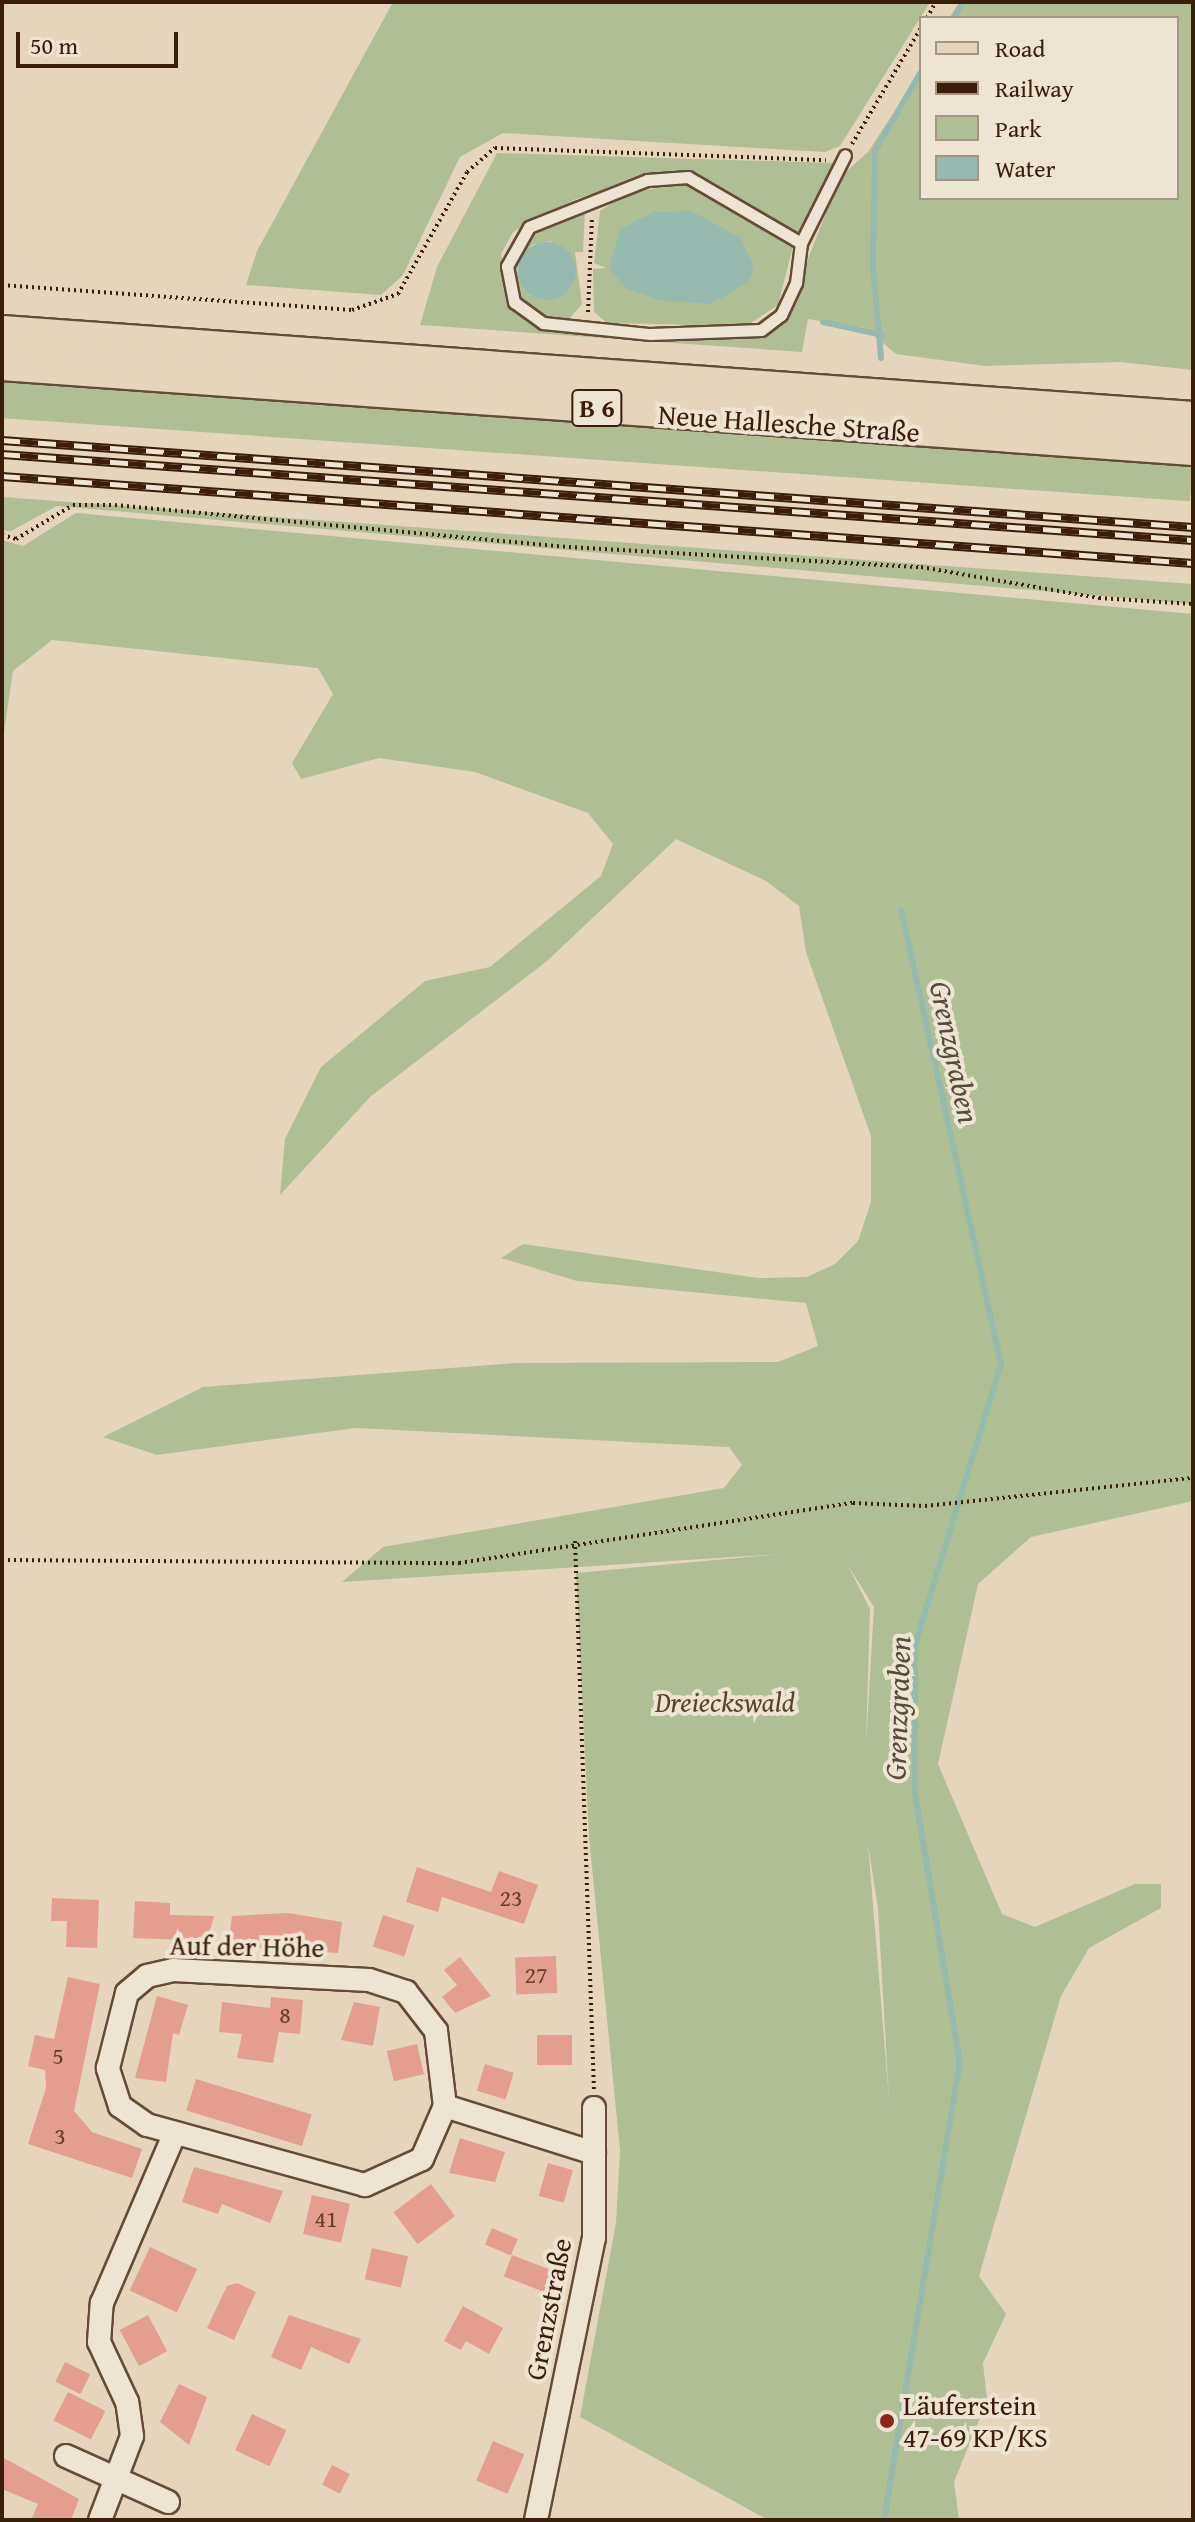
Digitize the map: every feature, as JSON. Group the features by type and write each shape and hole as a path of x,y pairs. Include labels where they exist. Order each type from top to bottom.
{"main road":[{"name":"Neue Hallesche Straße","path":"2,333 1193,419"},
{"name":"Neue Hallesche Straße","path":"2,363 1193,448"}],"street":[{"name":"Auf der Höhe","path":"173,1970 369,1980 406,1992 436,2031 445,2106 422,2159 365,2185 173,2137 120,2106 108,2068 127,1993 147,1976 173,1970"},
{"path":"445,2106 594,2153"},
{"name":"Grenzstraße","path":"536,2520 594,2238 594,2108"},
{"path":"100,2520 132,2436 127,2402 99,2342 102,2303 173,2137"},
{"path":"66,2456 168,2502"}],"lane":[{"path":"801,243 688,177 647,180 529,227 507,266 514,302 543,323 733,337 761,330 781,315 796,283 801,243 845,155"}],"path":[{"path":"2,285 352,310 398,294 467,172 495,148 845,155 919,31"},
{"path":"587,326 591,220 598,199"},
{"path":"2,535 16,539 73,505 115,505 190,518 569,547 921,567 1099,598 1193,604"},
{"path":"2,1560 459,1563 575,1541 853,1503 925,1506 1193,1478"},
{"path":"575,1541 594,2108"}],"green space":[{"path":"393,2 930,2 840,146 825,152 503,133 460,157 403,275 381,295 246,285 257,251"},
{"path":"966,2 1193,2 1193,370 1120,362 985,366 896,354 865,328 808,319 802,352 420,325 437,267 497,153 835,163 801,235 688,174 647,177 576,199 513,232 501,254 512,303 551,331 763,337 785,318 840,177 868,152 919,74 919,200 1179,200 1179,16 957,16"},
{"path":"688,183 793,246 778,305 746,326 607,323 594,312 593,269 606,268 594,263 600,211 628,193"},
{"path":"585,211 583,252 575,252 582,304 569,319 546,318 518,298 512,261 534,229","holes":["551,241 531,296 517,270 532,245"]},
{"path":"2,374 1193,457 1190,501 2,418"},
{"path":"2,497 1193,584 1193,604 57,506 11,531 2,530"},
{"name":"Dreieckswald","path":"76,513 1193,614 1193,1501 1031,1537 978,1584 938,1764 1002,1914 1035,1927 1135,1884 1161,1884 1161,1908 1089,1948 1061,1996 979,2276 1006,2314 983,2363 987,2400 954,2482 959,2520 768,2520 580,2417 616,2223 620,2150 589,1837 576,1573 781,1554 342,1582 383,1547 724,1488 742,1465 729,1447 356,1428 157,1455 103,1437 203,1387 515,1363 778,1362 818,1346 806,1303 577,1281 501,1258 523,1244 758,1278 807,1277 835,1264 858,1241 871,1202 871,1136 806,952 799,906 766,881 676,839 547,961 370,1097 280,1195 285,1139 321,1067 425,981 490,967 601,876 613,844 588,813 475,772 379,758 301,779 292,763 333,694 318,668 52,640 13,671 2,746 2,540 23,546","holes":["847,1564 874,1607 866,1745 870,1609","868,1844 878,1908 889,2099"]}],"water":[{"path":"691,211 741,238 754,268 748,282 711,304 659,300 626,288 609,268 620,229 653,212"},
{"path":"547,242 568,250 576,271 568,292 547,300 526,292 518,271 526,250"}],"building":[{"path":"417,1867 491,1892 499,1871 538,1885 524,1924 442,1897 438,1912 406,1902"},
{"path":"52,1898 99,1900 97,1948 66,1947 67,1921 51,1921"},
{"path":"135,1901 170,1903 170,1915 214,1916 207,1941 133,1938"},
{"path":"288,1913 342,1922 338,1953 228,1946 232,1916"},
{"path":"383,1915 414,1925 404,1957 373,1946"},
{"path":"556,1956 557,1993 516,1994 515,1957"},
{"path":"460,1957 491,1996 455,2013 442,1997 457,1985 444,1970"},
{"path":"68,1977 100,1984 74,2111 92,2132 142,2149 132,2178 28,2144 46,2088 45,2070 28,2066 35,2035 54,2039"},
{"path":"157,1996 188,2005 179,2035 173,2033 166,2082 135,2078"},
{"path":"271,1997 303,2000 300,2034 279,2032 273,2063 237,2058 242,2034 219,2032 222,2002 270,2008"},
{"path":"354,2002 380,2007 373,2046 341,2040"},
{"path":"537,2035 572,2035 572,2065 537,2065"},
{"path":"417,2044 424,2074 394,2081 387,2051"},
{"path":"485,2064 514,2073 506,2100 477,2091"},
{"path":"196,2079 312,2114 302,2146 186,2111"},
{"path":"460,2138 505,2152 495,2182 449,2173"},
{"path":"548,2163 573,2170 564,2203 539,2196"},
{"path":"194,2167 283,2191 270,2223 222,2204 218,2214 182,2202"},
{"path":"431,2184 455,2216 418,2244 393,2212"},
{"path":"312,2195 350,2204 341,2243 303,2234"},
{"path":"492,2228 518,2239 511,2256 485,2245"},
{"path":"150,2247 197,2269 177,2312 130,2291"},
{"path":"372,2248 408,2256 401,2288 365,2279"},
{"path":"512,2255 558,2273 550,2294 504,2276"},
{"path":"237,2283 256,2292 234,2340 207,2328 227,2286"},
{"path":"463,2306 503,2328 489,2354 466,2341 461,2350 444,2341"},
{"path":"148,2315 167,2351 139,2366 120,2330"},
{"path":"289,2315 361,2339 349,2364 311,2347 301,2370 271,2357"},
{"path":"65,2362 90,2374 81,2394 55,2382"},
{"path":"179,2384 207,2397 189,2445 160,2422"},
{"path":"68,2392 105,2411 91,2440 53,2421"},
{"path":"252,2414 286,2430 270,2466 235,2450"},
{"path":"493,2441 524,2454 507,2494 476,2481"},
{"path":"2,2457 79,2499 71,2520 31,2520 38,2504 2,2489"},
{"path":"332,2465 350,2474 340,2494 322,2485"}],"waterway":[{"path":"954,16 963,2"},
{"path":"881,358 873,266 875,151 919,75"},
{"path":"823,322 882,335"},
{"name":"Grenzgraben","path":"884,2520 960,2063 915,1793 915,1645 1001,1364 901,910"}],"railway":[{"path":"2,440 1193,527"},
{"path":"2,454 1193,540"},
{"path":"2,476 1193,563"}],"place":[{"name":"Läuferstein 47-69 KP/KS","path":"887,2421"}]}
